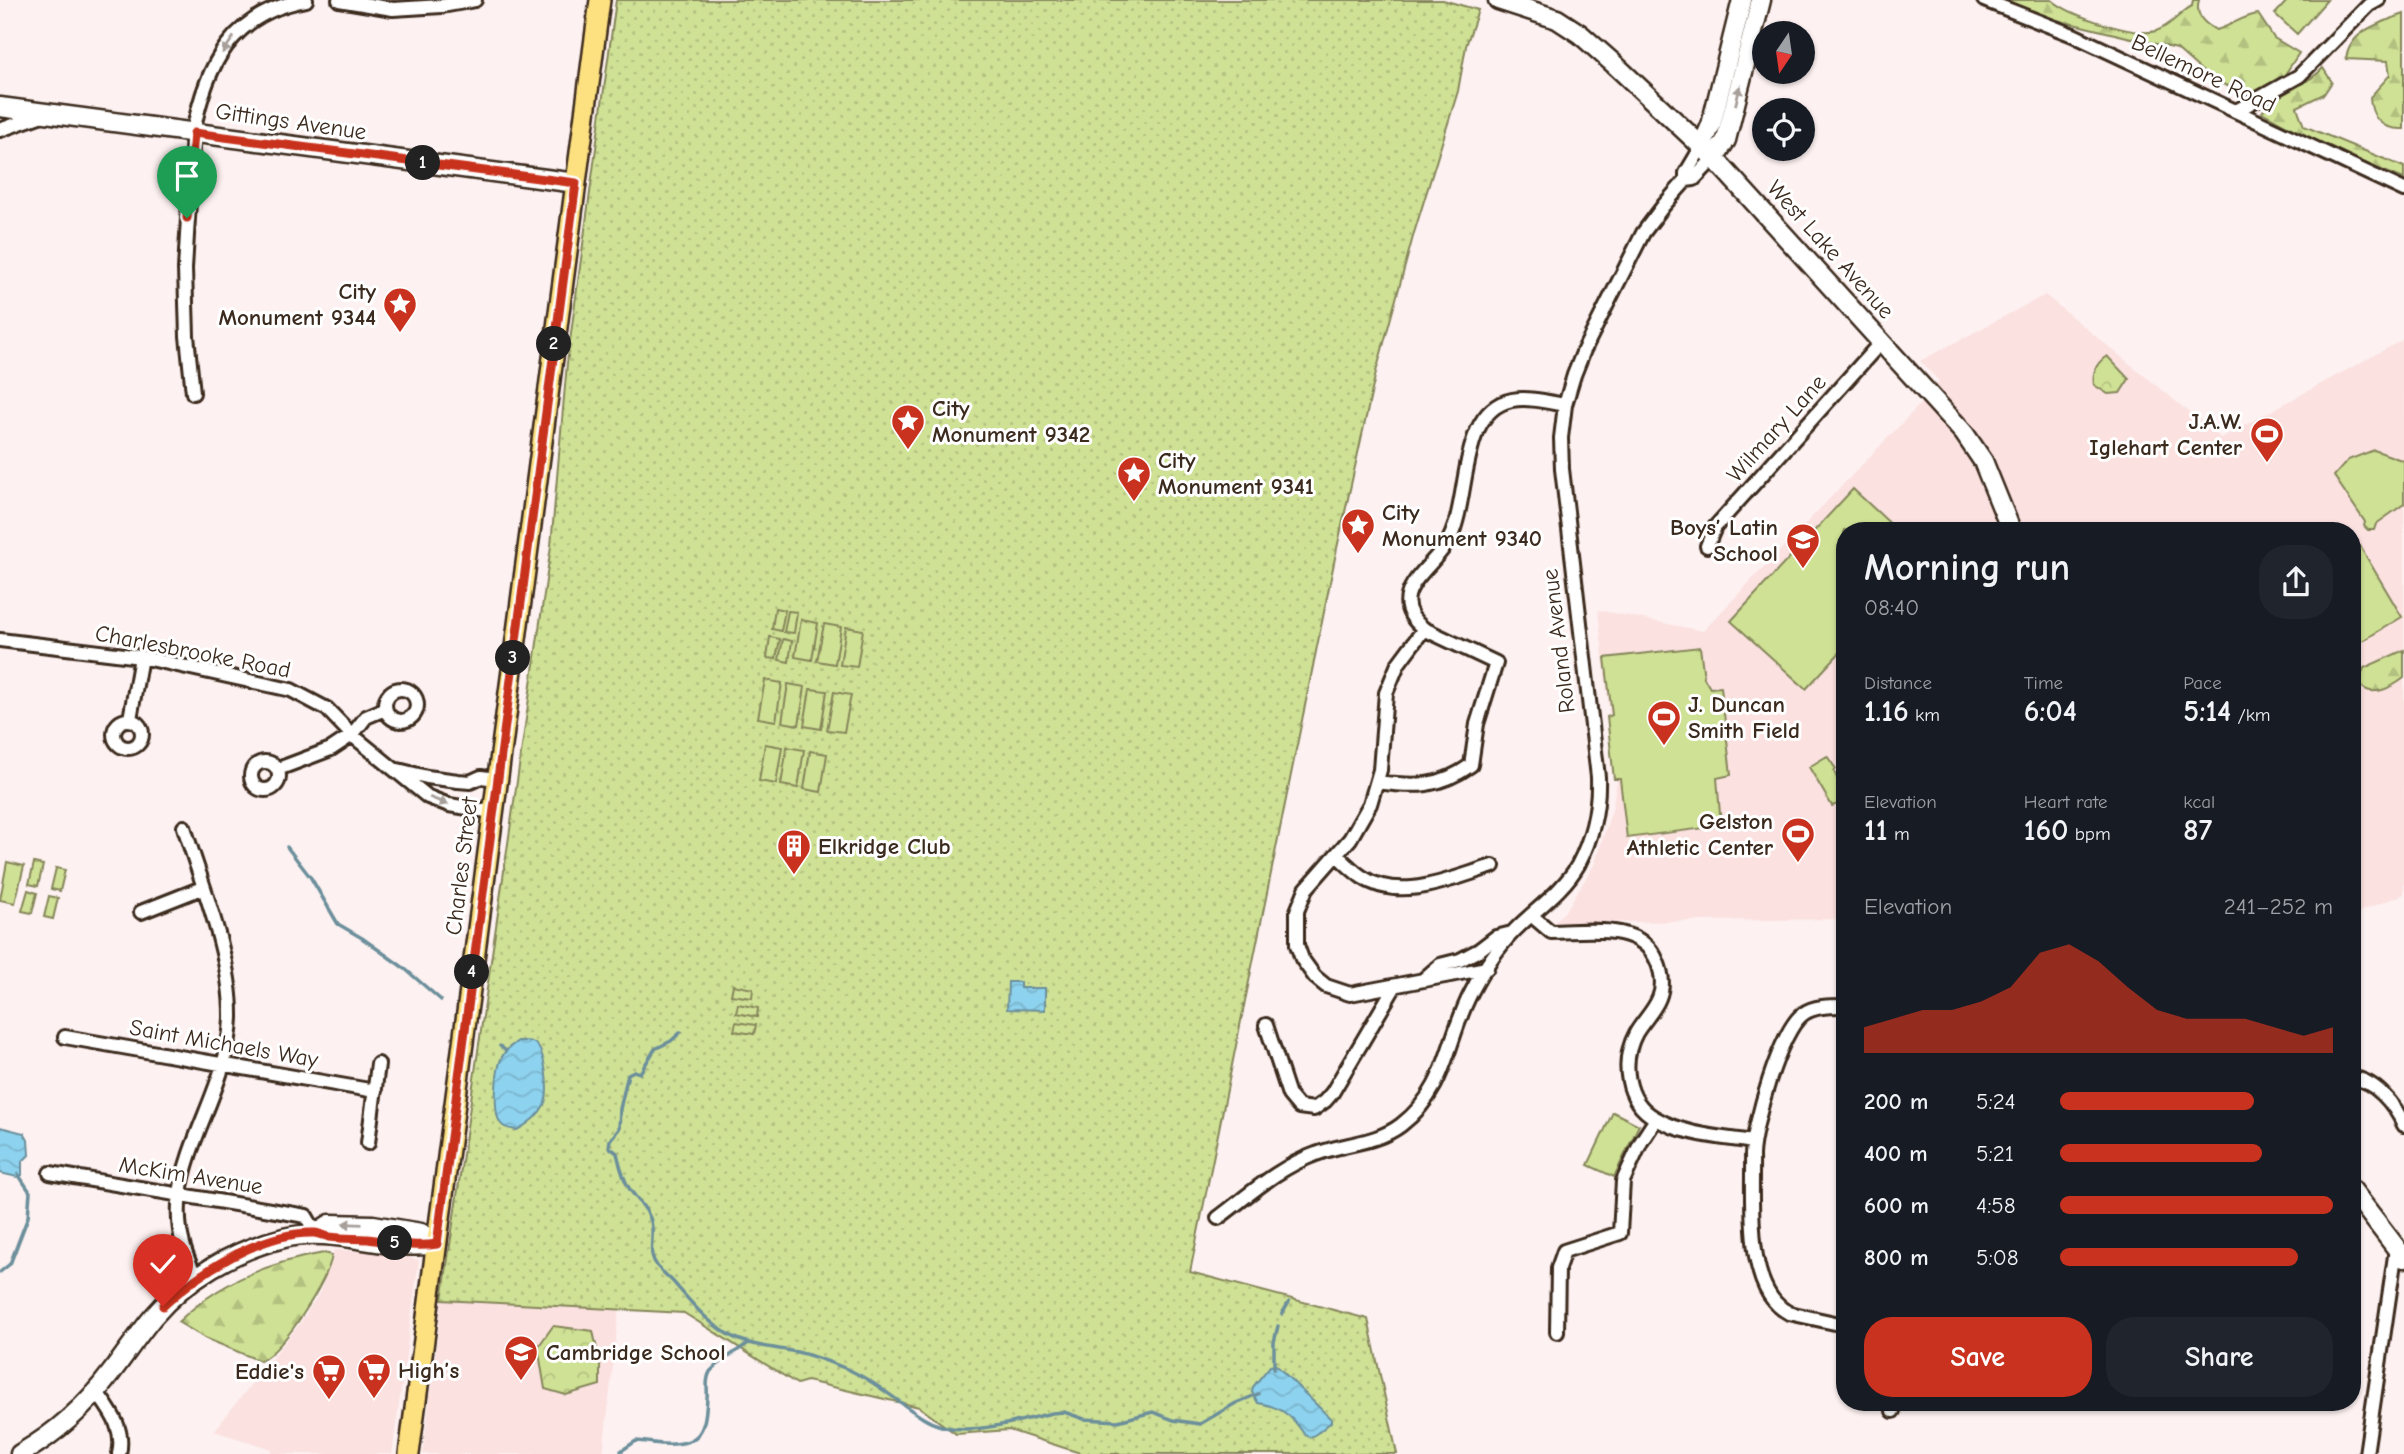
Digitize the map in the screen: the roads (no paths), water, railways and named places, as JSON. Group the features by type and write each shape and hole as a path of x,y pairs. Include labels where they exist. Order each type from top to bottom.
{"main road":[{"name":"Charles Street","path":"409,1454 600,0"}],"street":[{"path":"193,393 187,336 185,269 194,133 202,98 211,73 228,43 239,30 268,10 306,0"},
{"path":"341,0 372,7 404,9 475,0"},
{"name":"West Lake Avenue","path":"1498,0 1557,19 1569,26 1613,63 1708,152 1964,433 1983,461 2008,522"},
{"path":"1708,152 1711,125 1742,0"},
{"name":"Roland Avenue","path":"1512,932 1563,885 1577,865 1592,830 1599,792 1563,469 1561,438 1565,405 1584,350 1643,233 1686,180 1694,179 1708,152 1726,140 1761,0"},
{"name":"Bellemore Road","path":"1984,0 2073,35 2404,190"},
{"path":"2236,111 2299,76 2369,5 2378,0"},
{"path":"3,109 2,129 46,113"},
{"name":"Gittings Avenue","path":"3,109 576,183"},
{"name":"Wilmary Lane","path":"1707,546 1715,527 1882,341"},
{"path":"1377,782 1406,786 1425,785 1443,781 1471,765 1478,724 1496,663 1424,629 1415,622 1408,604 1410,589 1417,577 1437,559 1451,536 1457,522 1475,433 1486,413 1511,400 1524,399 1565,405"},
{"path":"1424,629 1398,664 1386,692 1377,782 1362,822 1301,898 1296,924 1297,945 1302,959 1315,977 1338,992 1362,993 1487,968"},
{"name":"Charlesbrooke Road","path":"0,640 141,657 291,690 327,709 352,735 428,797 449,805 493,812"},
{"path":"130,719 141,657"},
{"path":"278,769 322,754 352,735 366,717 385,709"},
{"name":"Charlesbrooke Road","path":"394,769 458,781 470,782 481,777 497,779"},
{"path":"184,827 223,955 229,991 230,1021 224,1065 193,1139 181,1194 179,1236 187,1261 197,1278"},
{"path":"1337,855 1364,878 1391,888 1416,888 1435,884 1493,866"},
{"path":"141,912 202,888"},
{"path":"1531,915 1551,932 1609,931 1624,934 1647,947 1656,957 1660,970 1661,994 1634,1036 1628,1053 1627,1073 1636,1099 1644,1110 1656,1119 1689,1131 1753,1142"},
{"path":"1422,981 1440,965 1460,960 1496,937 1512,932"},
{"path":"1218,1218 1280,1172 1316,1154 1363,1143 1382,1135 1411,1116 1438,1081 1472,990 1512,932"},
{"path":"1266,1025 1289,1095 1299,1107 1314,1109 1332,1093 1395,986"},
{"path":"1836,1007 1805,1012 1791,1028 1768,1086 1753,1142 1754,1238 1761,1280 1767,1294 1781,1309 1789,1313 1836,1323"},
{"name":"Saint Michaels Way","path":"65,1037 375,1091"},
{"path":"368,1143 378,1064"},
{"path":"2361,1079 2396,1107 2404,1125"},
{"path":"1557,1332 1558,1268 1564,1251 1620,1233 1623,1181 1641,1142 1656,1119"},
{"name":"McKim Avenue","path":"50,1173 306,1216 316,1233"},
{"path":"2361,1202 2400,1253 2366,1454"},
{"path":"20,1454 51,1433 96,1391 154,1316 197,1278 230,1257 286,1237 316,1233 419,1247 437,1244"},
{"path":"96,1391 115,1418 120,1431 119,1454"}],"water":[{"path":"1008,982 1020,982 1020,988 1045,988 1045,1010 1007,1009"},
{"path":"518,1041 530,1041 538,1047 546,1072 547,1091 539,1113 517,1130 501,1124 496,1091 502,1057"},
{"path":"0,1127 24,1133 28,1140 29,1155 22,1162 22,1175 17,1177 0,1173"},
{"path":"1276,1365 1331,1419 1331,1422 1314,1435 1306,1436 1282,1411 1258,1403 1252,1392 1270,1366"}],"waterway":[{"path":"287,847 311,878 338,924 404,968 441,1000"},
{"path":"681,1032 655,1049 640,1073 634,1071 628,1074 620,1109 619,1129 610,1140 609,1147 617,1153 627,1184 650,1218 652,1255 656,1264 702,1314 729,1335 749,1343 807,1355 847,1369 923,1418 937,1425 953,1428 986,1428 1064,1412 1084,1419 1118,1421 1153,1412 1173,1420 1200,1424 1236,1403 1258,1394"},
{"path":"500,1046 506,1051"},
{"path":"0,1272 10,1264 28,1217 30,1192 18,1174"},
{"path":"1282,1314 1289,1302"},
{"path":"1274,1369 1274,1342 1278,1326"},
{"path":"621,1451 636,1441 676,1444 693,1439 705,1419 708,1375 749,1343"}],"place":[{"name":"City Monument 9344","path":"400,334"},
{"name":"City Monument 9342","path":"908,451"},
{"name":"J.A.W. Iglehart Center","path":"2267,464"},
{"name":"City Monument 9341","path":"1134,503"},
{"name":"City Monument 9340","path":"1358,555"},
{"name":"Boys’ Latin School","path":"1803,570"},
{"name":"J. Duncan Smith Field","path":"1664,747"},
{"name":"Gelston Athletic Center","path":"1798,864"},
{"name":"Elkridge Club","path":"794,876"},
{"name":"Cambridge School","path":"521,1382"},
{"name":"High’s","path":"374,1400"},
{"name":"Eddie's","path":"329,1401"}]}
